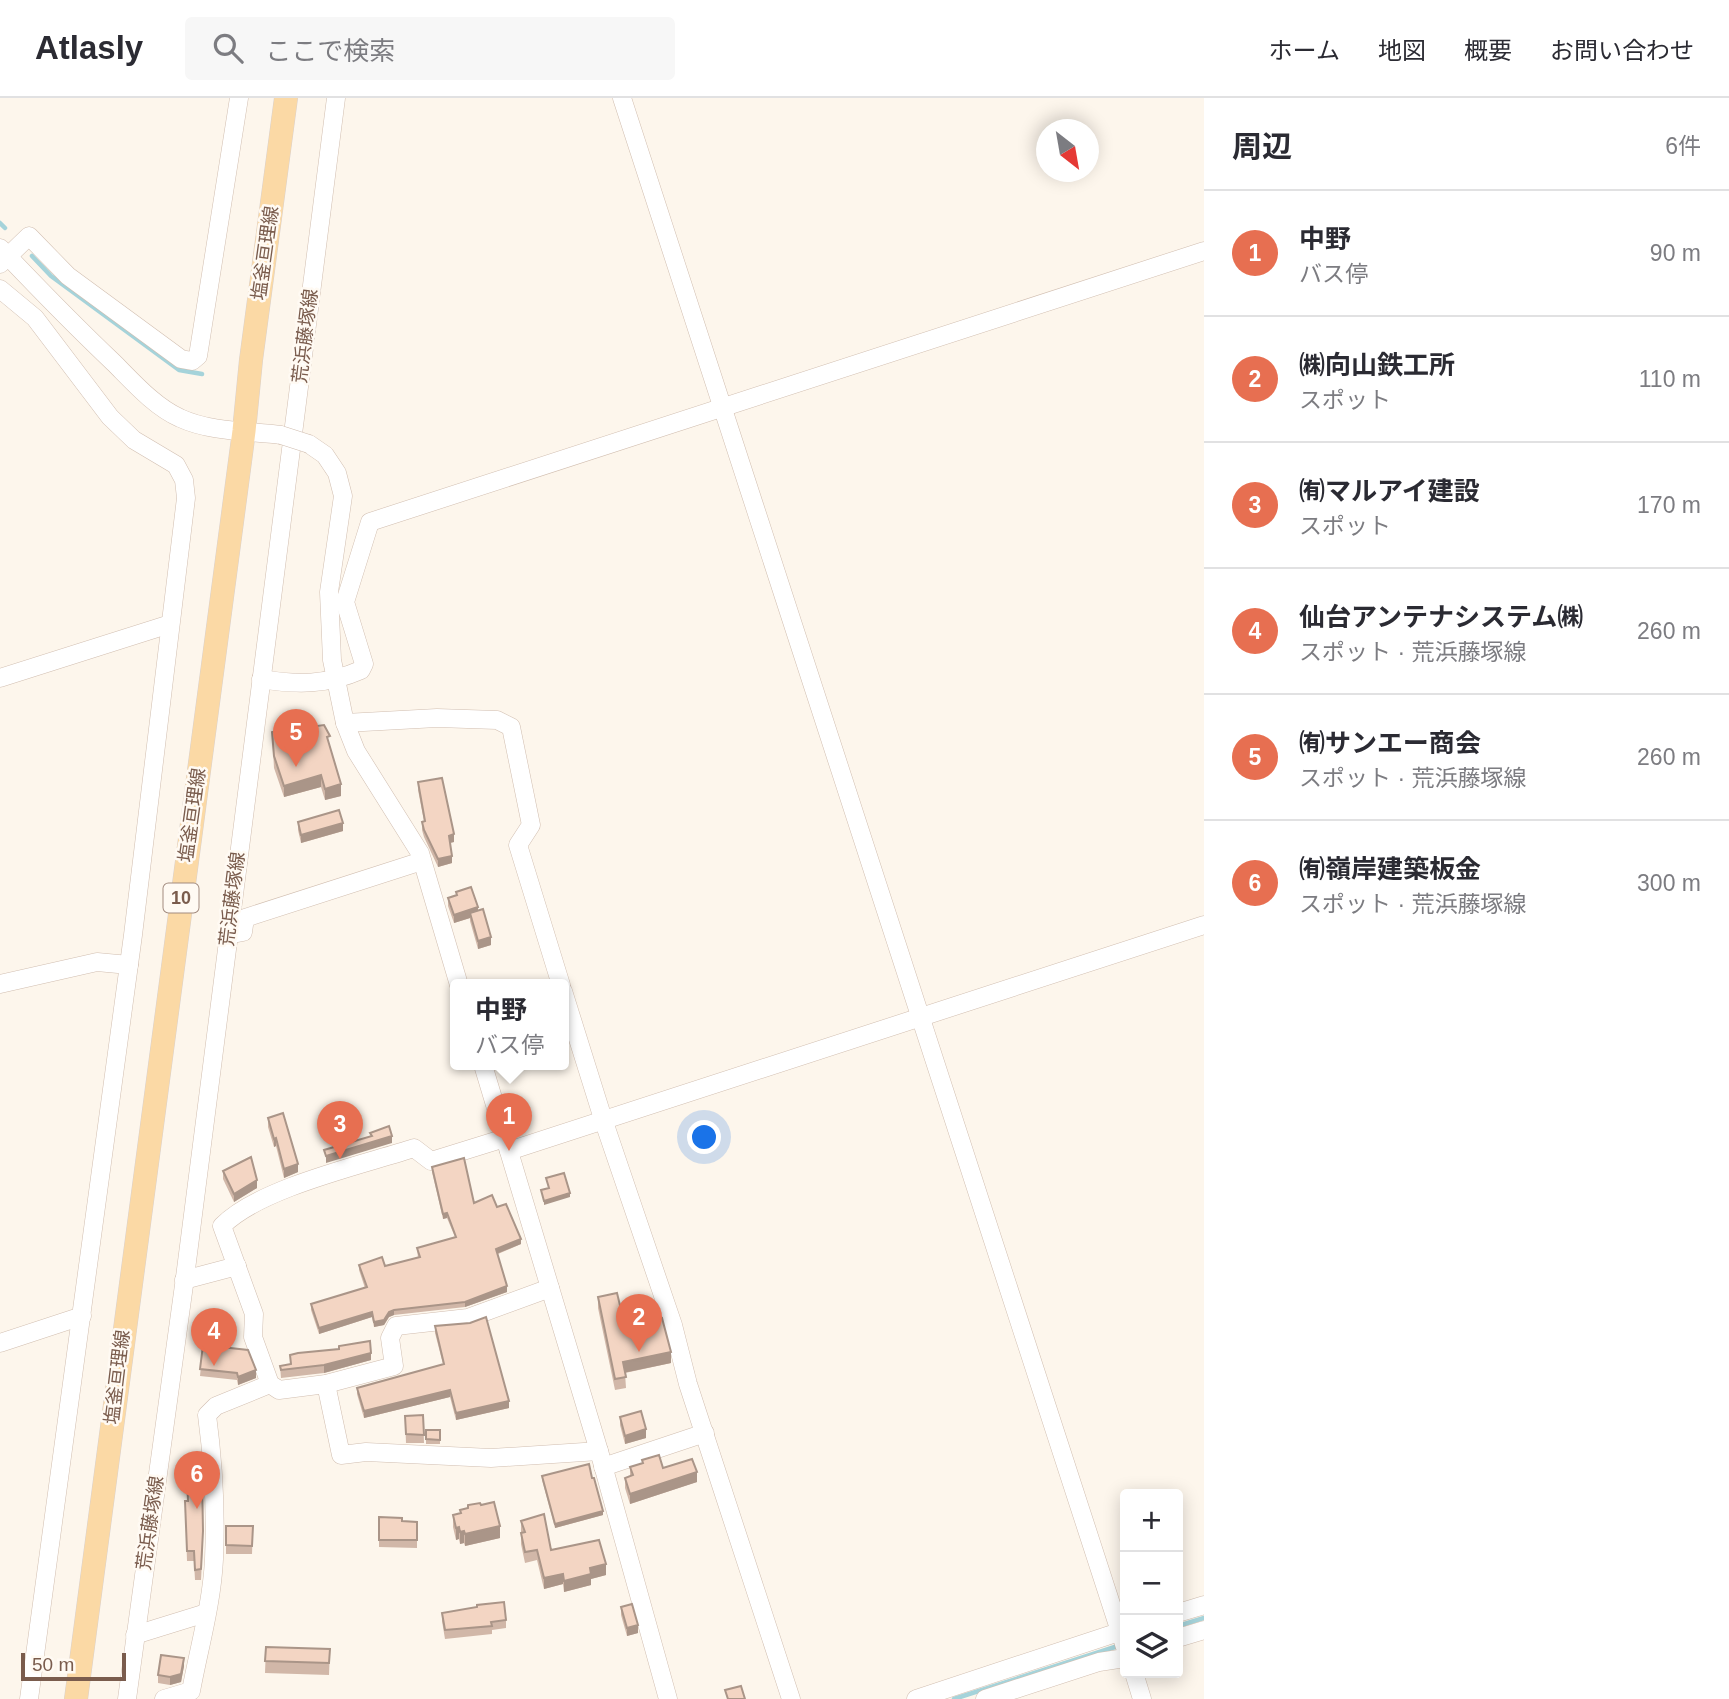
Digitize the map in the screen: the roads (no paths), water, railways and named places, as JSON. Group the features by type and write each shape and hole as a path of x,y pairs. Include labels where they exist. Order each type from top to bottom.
{"main road":[{"name":"塩釜亘理線","path":"76,1699 286,98"}],"street":[{"path":"239,98 201,350 192,361 181,359 68,276 29,236 2,256 164,408 180,418 200,425 281,435 309,444 325,455 337,473 343,496 329,592 332,660 345,723 356,751 420,853 458,979"},
{"name":"荒浜藤塚線","path":"127,1699 184,1280 336,98"},
{"path":"622,98 1120,1627"},
{"path":"261,679 300,683 335,680 360,670 364,664 345,602 370,522 1204,251"},
{"path":"0,289 34,318 110,417 134,440 176,465 184,480 186,498 129,965 29,1699"},
{"path":"0,678 170,624"},
{"path":"345,723 437,718 485,719 497,720 511,727 531,825 518,845 559,979"},
{"path":"227,935 243,932 245,918 422,861"},
{"path":"550,1288 468,1318 396,1326 390,1338 394,1366 326,1384 279,1390 270,1384 253,1337 254,1314 222,1226 234,1214 300,1184 414,1148 431,1161 604,1122 1204,925"},
{"path":"0,985 97,962 129,965"},
{"path":"569,1010 673,1325 688,1384 791,1699"},
{"path":"485,1070 601,1459 668,1699"},
{"path":"184,1280 237,1266"},
{"path":"0,1343 82,1316"},
{"path":"163,1699 191,1691 206,1613 214,1560 211,1440 207,1415 216,1406 270,1384"},
{"path":"326,1384 341,1455 366,1452 491,1458 601,1459 705,1433"},
{"path":"1183,1612 1204,1605"},
{"path":"135,1634 206,1613"},
{"path":"1183,1637 1204,1630"},
{"path":"916,1699 1120,1637"},
{"path":"985,1699 1099,1662 1120,1659"},
{"path":"1136,1678 1142,1699"}],"waterway":[{"path":"0,223 5,228"},
{"path":"32,256 51,276 179,370 202,374"},
{"path":"1183,1624 1204,1618"},
{"path":"954,1699 1120,1645"}],"place":[{"name":"㈲サンエー商会","path":"296,767"},
{"name":"中野","path":"509,1151"},
{"name":"㈲マルアイ建設","path":"340,1159"},
{"name":"㈱向山鉄工所","path":"639,1352"},
{"name":"仙台アンテナシステム㈱","path":"214,1366"},
{"name":"㈲嶺岸建築板金","path":"197,1509"}]}
